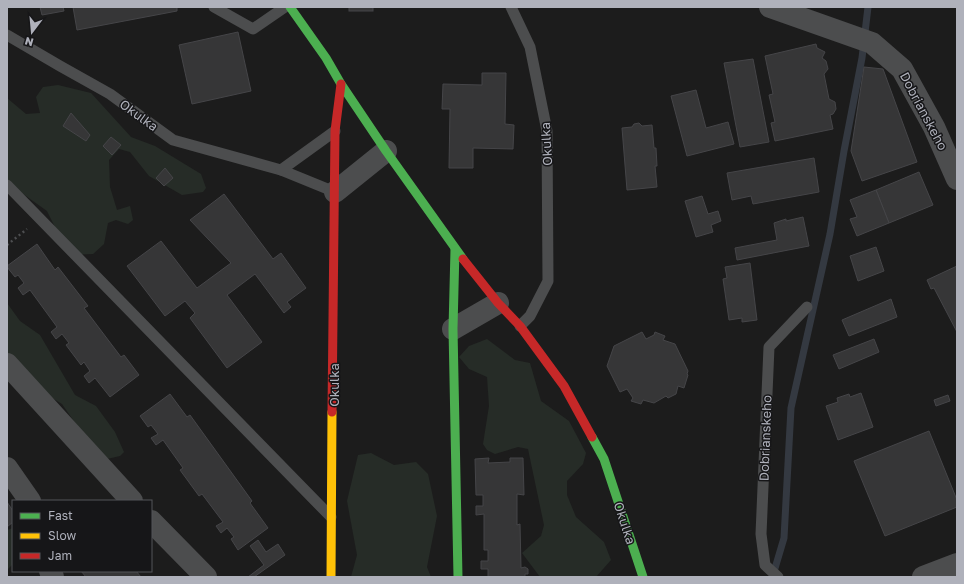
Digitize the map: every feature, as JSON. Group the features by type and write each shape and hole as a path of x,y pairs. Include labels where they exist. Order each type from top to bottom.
{"street":[{"name":"Okulka","path":"290,7 326,58 340,84 456,249 498,303 520,326 564,386 604,459 643,577"},
{"name":"Dobrianskeho","path":"770,7 872,43 902,69 934,127 957,179"},
{"name":"Okulka","path":"332,577 335,131 340,84"},
{"path":"335,192 386,151"},
{"path":"456,249 454,329 458,577"},
{"path":"454,329 498,303"},
{"path":"7,364 131,500"},
{"path":"7,468 29,500"},
{"path":"152,522 206,577"},
{"path":"923,577 957,564"}],"lane":[{"path":"214,7 253,29 285,7"},
{"name":"Okulka","path":"511,7 530,47 547,131 548,282 530,316 520,326"},
{"name":"Okulka","path":"7,35 110,94 173,140 281,170 335,192"},
{"path":"281,170 335,131"},
{"path":"7,184 333,519"},
{"name":"Dobrianskeho","path":"778,577 765,565 761,534 769,347 807,307"}],"path":[{"path":"7,245 41,220"}],"shaded area":[{"path":"58,85 91,93 131,137 155,146 201,174 206,188 203,192 182,195 149,176 130,152 119,149 109,160 110,187 117,210 130,206 133,220 128,224 116,220 108,223 104,244 93,254 69,255 47,211 12,186 7,187 7,98 26,114 40,113 36,97 43,87"},
{"path":"7,303 20,321 40,335 75,395 96,406 115,432 124,452 120,456 107,459 94,450 62,404 49,396 7,354"},
{"path":"487,339 515,360 530,363 541,401 569,421 586,453 583,464 567,481 567,495 576,517 604,542 611,560 596,577 540,577 522,553 541,536 544,525 528,449 518,447 495,454 487,450 483,444 489,406 487,377 469,369 459,357 469,346"},
{"path":"371,453 394,465 416,462 428,474 437,516 427,567 431,577 351,577 357,555 347,501 358,455"},
{"path":"12,528 12,565 7,570 7,530"}],"building":[{"path":"40,7 63,7 64,11 42,15"},
{"path":"73,7 177,7 177,11 77,30"},
{"path":"349,7 373,7 373,11 349,11"},
{"path":"238,32 251,91 192,104 179,45"},
{"path":"816,44 817,48 825,52 822,58 826,61 828,69 824,74 829,99 835,102 836,109 833,114 830,115 833,129 775,141 771,123 775,122 769,95 773,94 765,56"},
{"path":"753,59 769,142 740,147 724,63"},
{"path":"864,67 883,69 917,162 862,181 851,151"},
{"path":"482,73 506,73 505,124 514,125 513,149 473,148 473,168 449,168 450,109 442,109 443,84 482,85"},
{"path":"696,90 706,128 728,122 734,144 687,156 671,96"},
{"path":"71,113 90,135 86,141 63,126"},
{"path":"639,123 642,126 652,125 654,148 656,148 657,166 655,166 657,187 627,190 622,128 632,127 634,124"},
{"path":"111,137 121,145 112,155 103,146"},
{"path":"814,158 819,192 753,204 751,196 732,200 727,173"},
{"path":"165,168 173,178 164,186 156,178"},
{"path":"919,172 933,205 889,223 876,190"},
{"path":"876,190 889,223 857,236 850,219 857,217 850,200"},
{"path":"224,194 273,259 281,253 306,288 287,302 291,307 284,313 255,274 227,295 262,342 227,368 190,318 195,313 185,301 165,316 127,266 161,241 197,288 231,263 190,220"},
{"path":"702,196 708,214 718,211 721,221 711,225 713,232 696,237 685,201"},
{"path":"803,217 809,246 737,260 735,248 777,240 774,223 786,219 786,221"},
{"path":"37,244 55,270 58,267 88,306 84,308 121,357 124,355 139,375 110,397 95,378 89,383 84,376 90,371 84,362 81,365 66,345 69,343 62,334 56,339 51,332 57,327 30,290 23,295 18,288 24,283 18,275 15,277 7,267"},
{"path":"876,247 884,271 858,281 850,256"},
{"path":"750,263 757,320 742,322 742,318 729,320 723,279 727,278 725,267"},
{"path":"957,266 957,332 934,288 931,289 927,280"},
{"path":"891,299 897,317 849,336 842,320"},
{"path":"642,332 646,339 654,335 655,332 665,336 663,340 675,344 688,371 688,375 684,388 678,386 676,394 668,398 666,396 654,403 643,400 641,404 631,401 633,398 627,389 620,392 607,366 614,346"},
{"path":"874,339 879,352 839,369 833,355"},
{"path":"861,393 873,427 838,440 826,406 838,402 837,398 849,394 850,397"},
{"path":"170,394 187,417 190,415 252,501 250,503 268,528 238,550 231,539 234,537 227,528 221,533 216,526 223,522 202,494 199,496 180,470 183,468 163,440 156,445 151,438 158,434 151,425 148,427 140,416"},
{"path":"948,395 950,401 936,406 934,400"},
{"path":"929,431 957,500 957,507 885,536 854,461"},
{"path":"489,458 488,463 510,462 510,458 523,458 524,495 517,494 517,525 520,524 521,568 525,567 528,569 528,574 525,574 525,577 488,577 488,569 481,569 481,561 488,561 488,550 484,550 484,514 476,515 476,506 483,506 483,495 476,495 475,459"},
{"path":"7,502 12,510 12,523 7,527"},
{"path":"258,540 266,552 278,544 285,555 254,577 248,577 264,565 250,546"},
{"path":"82,572 137,572 141,577 86,577"}],"waterway":[{"path":"773,575 784,538 791,408 830,234 862,58 868,7"}],"traffic: fast":[{"path":"290,7 326,58 341,84 386,151 463,259"},
{"path":"455,249 453,329 458,577"},
{"path":"592,437 604,459 643,577"}],"traffic: slow":[{"path":"331,577 332,412"}],"traffic: jam":[{"path":"332,412 335,131 341,84"},
{"path":"463,259 498,303 520,326 564,386 592,437"}]}
